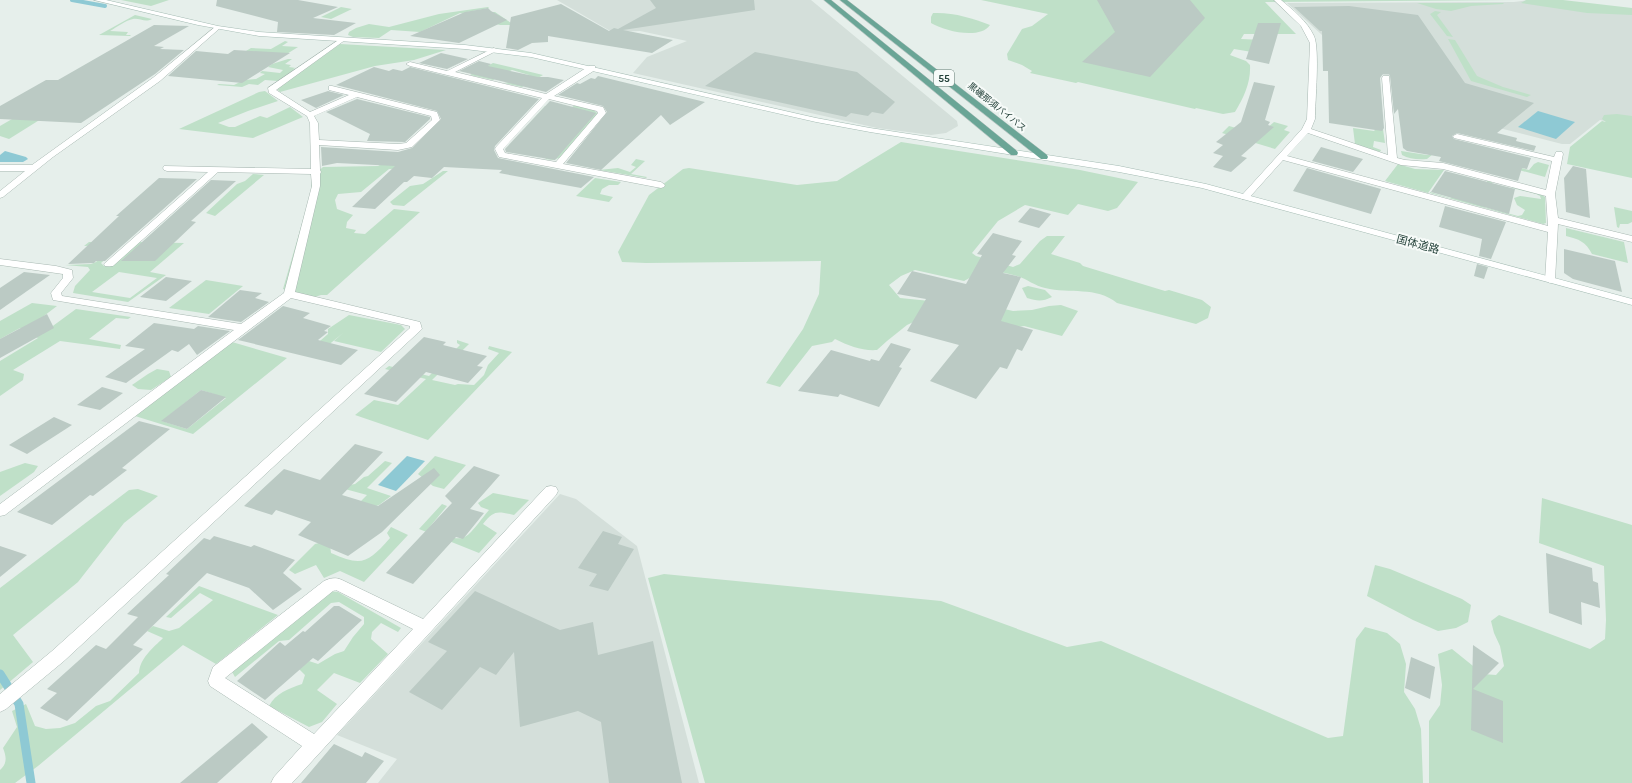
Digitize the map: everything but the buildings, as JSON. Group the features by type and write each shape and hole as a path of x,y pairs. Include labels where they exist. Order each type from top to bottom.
{"main road":[{"name":"55","path":"827,0 1014,152"},
{"name":"黒磯那須バイパス","path":"843,0 1044,157"}],"street":[{"name":"国体道路","path":"97,0 217,28 268,35 439,45 494,50 557,60 816,120 1133,172 1203,186 1632,302"},
{"path":"1245,197 1306,130 1311,119 1314,43 1308,31 1277,0"},
{"path":"0,195 34,168 157,79 217,28"},
{"path":"0,511 289,294 316,186 317,172 314,123 310,115 272,91 272,88 342,40"},
{"path":"448,73 494,50"},
{"path":"410,64 600,109 602,113 558,166"},
{"path":"592,68 548,96 499,149 502,155 661,185"},
{"path":"1386,78 1394,159"},
{"path":"315,142 398,147 409,145 436,120 434,114 332,88"},
{"path":"310,115 355,95"},
{"path":"1306,130 1394,159 1414,164 1443,166 1550,194"},
{"path":"1457,136 1558,157 1550,194 1553,225 1550,280"},
{"path":"1282,157 1553,225 1632,239"},
{"path":"0,168 34,168"},
{"path":"167,168 317,172"},
{"path":"109,264 216,169"},
{"path":"0,262 56,269 68,272 68,278 56,292 57,298 243,328"},
{"path":"0,704 58,656 416,328 416,324 289,294"},
{"path":"280,783 551,491"},
{"path":"316,745 216,681 219,672 329,585 337,584 425,627"}],"shaded area":[{"path":"557,0 811,0 957,121 958,126 946,133 931,135 877,128 633,73 647,57 687,41 640,31 612,32"},
{"path":"1530,0 1632,9 1632,127 1600,120 1570,144 1562,144 1424,109 1420,81 1326,65 1322,35 1287,3 1514,2"},
{"path":"560,494 576,499 637,546 699,783 378,783 397,759 337,735"}],"green space":[{"path":"121,0 169,0 151,6"},
{"path":"981,0 1514,0 1265,2 1296,34 1244,34 1241,39 1264,40 1264,54 1234,49 1230,55 1246,61 1250,65 1248,83 1244,95 1235,112 1223,114 1030,73 1032,71 1022,65 1008,60 1007,54 1022,29 1032,26 1048,14"},
{"path":"1526,0 1563,0 1632,8 1632,15 1587,13 1521,3"},
{"path":"1417,3 1504,3 1471,6 1451,11 1436,9"},
{"path":"341,7 352,9 331,19 321,17"},
{"path":"489,8 467,12 495,12 511,23 510,25 500,25 485,21 482,18 460,13 420,32 391,30 379,38 353,37 348,35 349,32 356,28 369,24 389,27 439,14"},
{"path":"1435,11 1441,12 1437,15 1453,37 1447,36 1430,14"},
{"path":"933,13 948,13 977,20 990,25 985,30 978,32 962,33 944,29 931,23"},
{"path":"135,15 152,19 147,21 136,19 130,20 110,31 128,32 126,35 131,35 130,36 99,35"},
{"path":"1448,39 1455,40 1477,76 1503,87 1531,95 1527,97 1471,81"},
{"path":"285,41 288,42 282,46 298,47 282,57 241,54 251,48 271,49"},
{"path":"340,44 446,50 414,60 375,66 280,92 277,89"},
{"path":"292,59 285,64 291,65 289,67 296,68 278,81 265,80 258,85 249,84 242,87 217,85 234,85 244,80 256,79 265,74 260,73 262,71 280,73 283,70 268,67 272,64"},
{"path":"493,63 543,75 522,87 504,83 531,77 512,70 493,80 470,75"},
{"path":"76,82 97,84 9,139 0,136 0,126"},
{"path":"265,91 278,101 218,123 229,127 235,127 260,116 267,118 290,107 303,117 253,138 179,129 259,92"},
{"path":"575,105 594,110 598,114 561,157 553,160 545,159 578,132 526,127 545,106 567,111"},
{"path":"1617,114 1632,116 1632,178 1567,164 1570,147 1602,121 1606,122 1602,119 1604,115"},
{"path":"1274,122 1288,126 1284,130 1290,132 1275,149 1222,133 1229,126 1247,131 1264,131"},
{"path":"1382,122 1385,143 1374,141 1373,147 1381,150 1380,152 1355,144 1353,128 1374,131"},
{"path":"901,142 1080,170 1138,182 1117,208 1108,211 1078,204 1068,215 1025,205 998,221 972,253 976,256 1013,267 1020,264 1040,241 1047,236 1065,236 1051,254 1080,263 1083,266 1165,291 1169,290 1202,300 1211,307 1208,318 1196,324 1117,303 1100,294 1082,291 1054,290 1038,286 1017,276 986,269 964,281 915,270 901,276 889,285 900,298 1000,308 1013,311 1032,310 1061,305 1078,311 1062,336 1024,326 1014,328 922,318 907,325 877,350 856,348 835,339 832,342 812,346 780,387 766,383 803,329 819,294 821,261 622,262 618,252 649,195 683,169 689,168 797,185 837,181"},
{"path":"1401,151 1427,155 1433,154 1427,159 1417,159 1402,155"},
{"path":"391,159 400,169 389,169 361,192 338,194 335,200 337,209 353,215 347,222 346,228 356,230 354,233 365,234 394,209 420,212 327,295 315,297 283,289 311,192 312,177 323,167 378,166"},
{"path":"636,159 645,161 631,174 647,177 646,178 599,170 618,168 630,172 636,167 631,165"},
{"path":"1538,162 1549,165 1545,177 1493,163 1503,163 1529,170"},
{"path":"1398,164 1415,169 1444,170 1428,193 1385,181"},
{"path":"443,171 448,171 404,206 393,205 390,202 410,186 423,184"},
{"path":"253,174 264,175 215,216 206,213 237,184 245,181"},
{"path":"595,178 621,182 618,185 609,185 602,189 600,194 613,197 609,202 576,196"},
{"path":"1487,181 1492,182 1484,207 1518,216 1522,215 1525,210 1517,205 1514,198 1520,196 1541,199 1540,196 1536,194 1512,188 1512,186 1542,195 1545,197 1546,223 1543,224 1430,193 1450,198 1487,183"},
{"path":"1614,207 1632,211 1632,222 1628,224 1620,224 1619,228 1617,227"},
{"path":"1566,228 1624,242 1628,263 1592,254 1582,242 1575,238 1566,236"},
{"path":"89,242 125,242 101,263 104,266 110,267 138,242 184,243 150,272 166,275 128,302 73,293 75,286 90,270 88,267 65,265 91,264 96,262 111,247 109,245 84,246","holes":["119,272 157,278 130,298 92,292"]},
{"path":"206,280 243,286 209,314 169,308"},
{"path":"1028,286 1045,290 1052,297 1045,300 1034,300 1027,298 1022,288"},
{"path":"32,303 57,306 28,328 46,331 76,309 131,317 128,319 116,318 89,339 121,345 120,349 60,341 13,370 24,374 23,380 0,396 0,361 38,338 24,332 27,328 20,328 0,339 0,321"},
{"path":"349,315 401,325 405,329 381,352 334,341 343,333 315,356 306,353 328,334 328,329"},
{"path":"457,340 469,344 432,380 455,385 474,385 484,375 488,365 499,353 488,349 489,346 512,352 428,440 355,415 374,400 398,405 426,379 385,369 389,366 429,376 460,345 457,343"},
{"path":"232,342 287,358 193,434 135,416","holes":["201,390 226,398 187,429 162,421"]},
{"path":"157,369 169,371 171,377 151,390 138,389 132,385 148,374"},
{"path":"435,456 466,465 444,489 433,486 418,474"},
{"path":"385,461 392,463 367,488 391,496 379,505 358,513 330,545 331,553 350,560 364,560 376,553 390,538 387,533 391,527 408,535 364,582 340,571 324,578 316,565 295,574 289,570 315,544 319,543 367,495 345,489 345,486 355,484 364,477 368,476"},
{"path":"25,463 38,466 34,472 0,496 0,472"},
{"path":"138,489 158,496 124,523 78,582 13,635 33,662 0,690 0,588 129,490"},
{"path":"493,493 529,500 514,515 500,512 493,514 487,519 483,524 497,533 479,553 419,529 442,504 447,506 428,529 451,537 463,538 474,529 489,510 481,507 478,503"},
{"path":"1542,498 1632,525 1632,783 1429,783 1429,721 1440,705 1442,685 1438,654 1452,649 1483,674 1496,675 1504,666 1500,646 1494,633 1491,621 1499,615 1590,649 1605,639 1606,620 1604,566 1539,543"},
{"path":"1375,565 1390,569 1462,599 1471,605 1468,622 1456,628 1438,631 1367,596"},
{"path":"664,574 941,601 1067,647 1101,641 1328,738 1343,736 1356,639 1365,627 1387,633 1400,644 1406,664 1404,692 1415,709 1421,729 1423,783 705,783 648,578"},
{"path":"199,586 278,615 216,664 183,645 38,766 15,783 0,783 0,770 6,759 3,748 17,727 12,711 26,704 35,726 46,729 60,728 75,723 96,706 110,701 139,673 144,658 163,638 147,631 153,626 169,631 179,628 213,600 200,593 171,618 166,617"},
{"path":"329,591 338,592 401,628 398,632 381,623 372,632 371,639 388,654 360,683 334,673 317,690 337,704 322,722 309,727 269,706 279,695 302,684 305,675 299,669 309,661 318,664 335,654 344,651 364,624 364,617 339,602 331,603 289,640 279,641 235,677 231,670"}],"water":[{"path":"1538,111 1575,122 1556,139 1518,127"},
{"path":"5,151 26,157 28,159 23,162 0,162 0,155"},
{"path":"407,456 425,461 396,491 378,485"}],"waterway":[{"path":"72,0 105,6"},
{"path":"0,674 19,704 31,783"}]}
